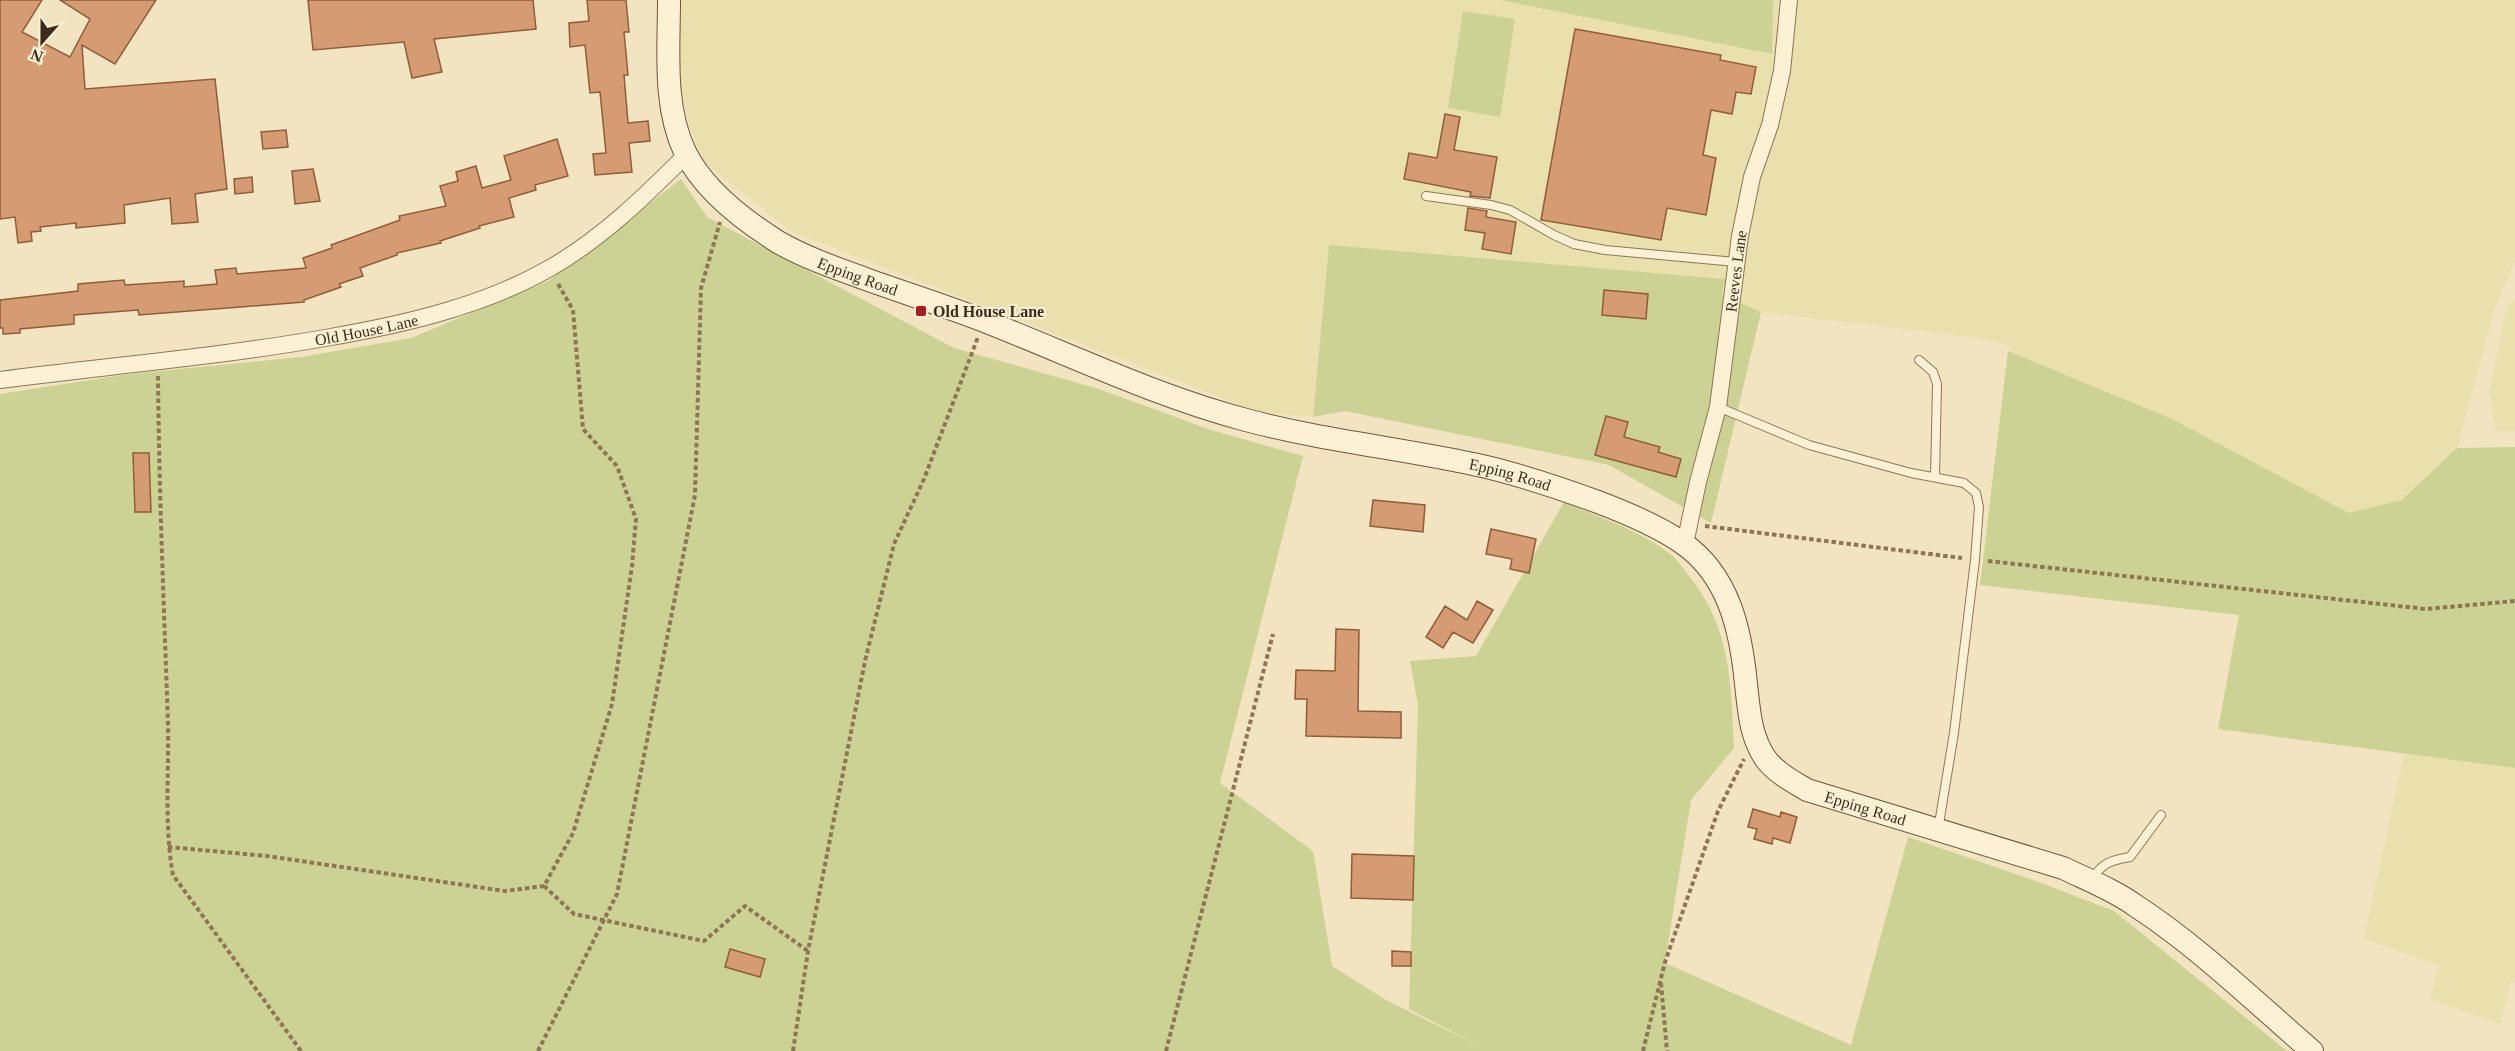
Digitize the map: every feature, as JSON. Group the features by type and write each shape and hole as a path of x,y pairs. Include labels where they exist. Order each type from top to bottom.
{"main road":[{"name":"Epping Road","path":"669,0 669,87 674,124 686,154 708,185 741,215 790,248 833,267 985,321 1132,383 1243,419 1331,440 1473,464 1550,484 1645,522 1688,534 1720,585 1737,621 1750,722 1755,741 1767,761 1786,778 1807,790 2063,868 2092,882 2136,905 2198,952 2312,1051"}],"street":[{"name":"Reeves Lane","path":"1688,534 1698,482 1718,407 1736,262 1752,177 1770,125 1782,71 1789,0"},
{"name":"Old House Lane","path":"0,380 244,352 365,331 431,315 499,292 549,268 589,242 625,212 686,154"}],"lane":[{"path":"1426,196 1491,205 1510,210 1574,244 1605,250 1736,262"},
{"path":"1919,360 1933,372 1937,384 1935,477"},
{"path":"1718,407 1809,445 1911,473 1964,483 1976,493 1979,507 1975,560 1954,733 1938,830"},
{"path":"2092,882 2098,868 2113,860 2130,857 2161,815"}],"path":[{"path":"539,1051 617,894 695,495 701,288 726,201"},
{"path":"544,886 573,833 612,705 632,566 636,519 617,466 583,429 573,310 549,268"},
{"path":"793,1051 808,951 865,661 894,544 924,479 967,361 985,321"},
{"path":"158,361 162,598 168,727 168,847 173,875 301,1051"},
{"path":"1688,534 1975,560 2426,609 2515,601"},
{"path":"1166,1051 1273,634"},
{"path":"1643,1051 1661,978 1718,811 1737,770 1755,741"},
{"path":"168,847 267,856 505,891 544,886"},
{"path":"544,886 574,914 704,940 745,906 808,951"},
{"path":"1661,978 1667,1051"}],"shaded area":[{"path":"678,0 1500,0 1771,54 1771,0 2515,0 2515,262 2495,307 2457,448 2402,500 2349,513 2172,419 2008,351 2011,346 1978,338 1761,312 1722,295 1725,279 1329,245 1313,417 1258,412 790,231 702,160 688,121 679,80"},
{"path":"2515,298 2515,431 2496,431 2489,392 2506,308"},
{"path":"2404,754 2515,768 2515,983 2511,982 2500,1024 2430,999 2438,965 2364,939"}],"green space":[{"path":"1500,0 1773,0 1772,54"},
{"path":"1463,11 1515,19 1500,117 1448,108"},
{"path":"681,179 707,217 954,348 1099,389 1211,430 1303,456 1220,783 1313,851 1332,966 1386,1000 1485,1049 1409,1009 1418,705 1410,661 1476,656 1564,502 1647,539 1675,558 1702,594 1713,615 1726,657 1732,701 1734,748 1691,800 1665,963 1851,1045 1908,837 2036,881 2114,911 2287,1051 0,1051 0,394 129,374 301,357 411,338 548,281"},
{"path":"1329,245 1725,279 1722,295 1761,312 1711,523 1609,465 1345,411 1313,417"},
{"path":"2008,351 2172,419 2349,513 2402,500 2457,448 2515,447 2515,768 2218,729 2239,615 1980,585"}],"building":[{"path":"0,0 42,0 22,32 70,57 90,19 60,0 156,0 115,64 82,45 85,89 215,79 227,189 195,194 198,222 172,224 170,198 124,205 125,223 76,228 76,223 40,227 41,231 31,232 32,241 18,243 15,217 0,219"},
{"path":"308,0 533,0 536,29 434,39 442,72 412,78 404,42 313,50"},
{"path":"587,0 626,0 629,32 624,32 628,75 624,75 628,123 648,121 650,141 629,143 632,172 595,175 593,154 606,153 600,92 590,93 585,45 570,47 569,23 589,21"},
{"path":"1575,29 1721,55 1720,60 1756,67 1751,94 1736,92 1732,114 1711,110 1703,155 1716,158 1706,215 1667,208 1661,240 1541,220"},
{"path":"1445,114 1460,117 1454,150 1497,157 1490,198 1470,196 1471,192 1404,179 1409,153 1437,158"},
{"path":"286,130 288,147 263,149 261,132"},
{"path":"557,139 568,176 535,185 536,190 509,198 514,217 479,226 480,228 440,241 441,243 397,253 397,255 360,268 363,276 339,284 341,287 304,300 304,302 139,315 138,310 74,315 74,324 20,329 20,333 3,334 3,328 0,328 0,300 78,291 78,284 124,280 125,285 184,281 184,287 217,284 215,270 236,268 237,274 306,268 303,258 332,248 331,245 400,220 399,216 446,206 440,186 458,181 456,172 476,166 482,188 511,180 504,156"},
{"path":"313,169 320,201 295,204 292,171"},
{"path":"252,177 253,192 235,194 234,179"},
{"path":"1468,208 1487,211 1486,217 1516,222 1511,254 1482,249 1485,233 1465,230"},
{"path":"1604,290 1648,294 1646,319 1602,315"},
{"path":"1606,416 1628,422 1624,437 1660,447 1658,452 1681,459 1676,477 1595,455"},
{"path":"133,453 149,453 151,512 135,512"},
{"path":"1373,500 1425,505 1423,532 1370,526"},
{"path":"1491,529 1536,539 1529,573 1510,569 1512,559 1486,554"},
{"path":"1477,601 1493,610 1473,643 1453,632 1443,648 1426,637 1445,606 1467,620"},
{"path":"1336,629 1359,630 1358,711 1401,712 1401,738 1306,736 1307,699 1295,699 1296,670 1335,671"},
{"path":"1753,809 1780,817 1781,812 1797,817 1790,843 1773,838 1772,844 1754,839 1757,829 1748,827"},
{"path":"1352,854 1414,856 1413,900 1351,898"},
{"path":"730,949 765,959 760,977 725,967"},
{"path":"1392,951 1411,952 1411,966 1392,966"}],"place":[{"name":"Old House Lane","path":"921,311"}]}
